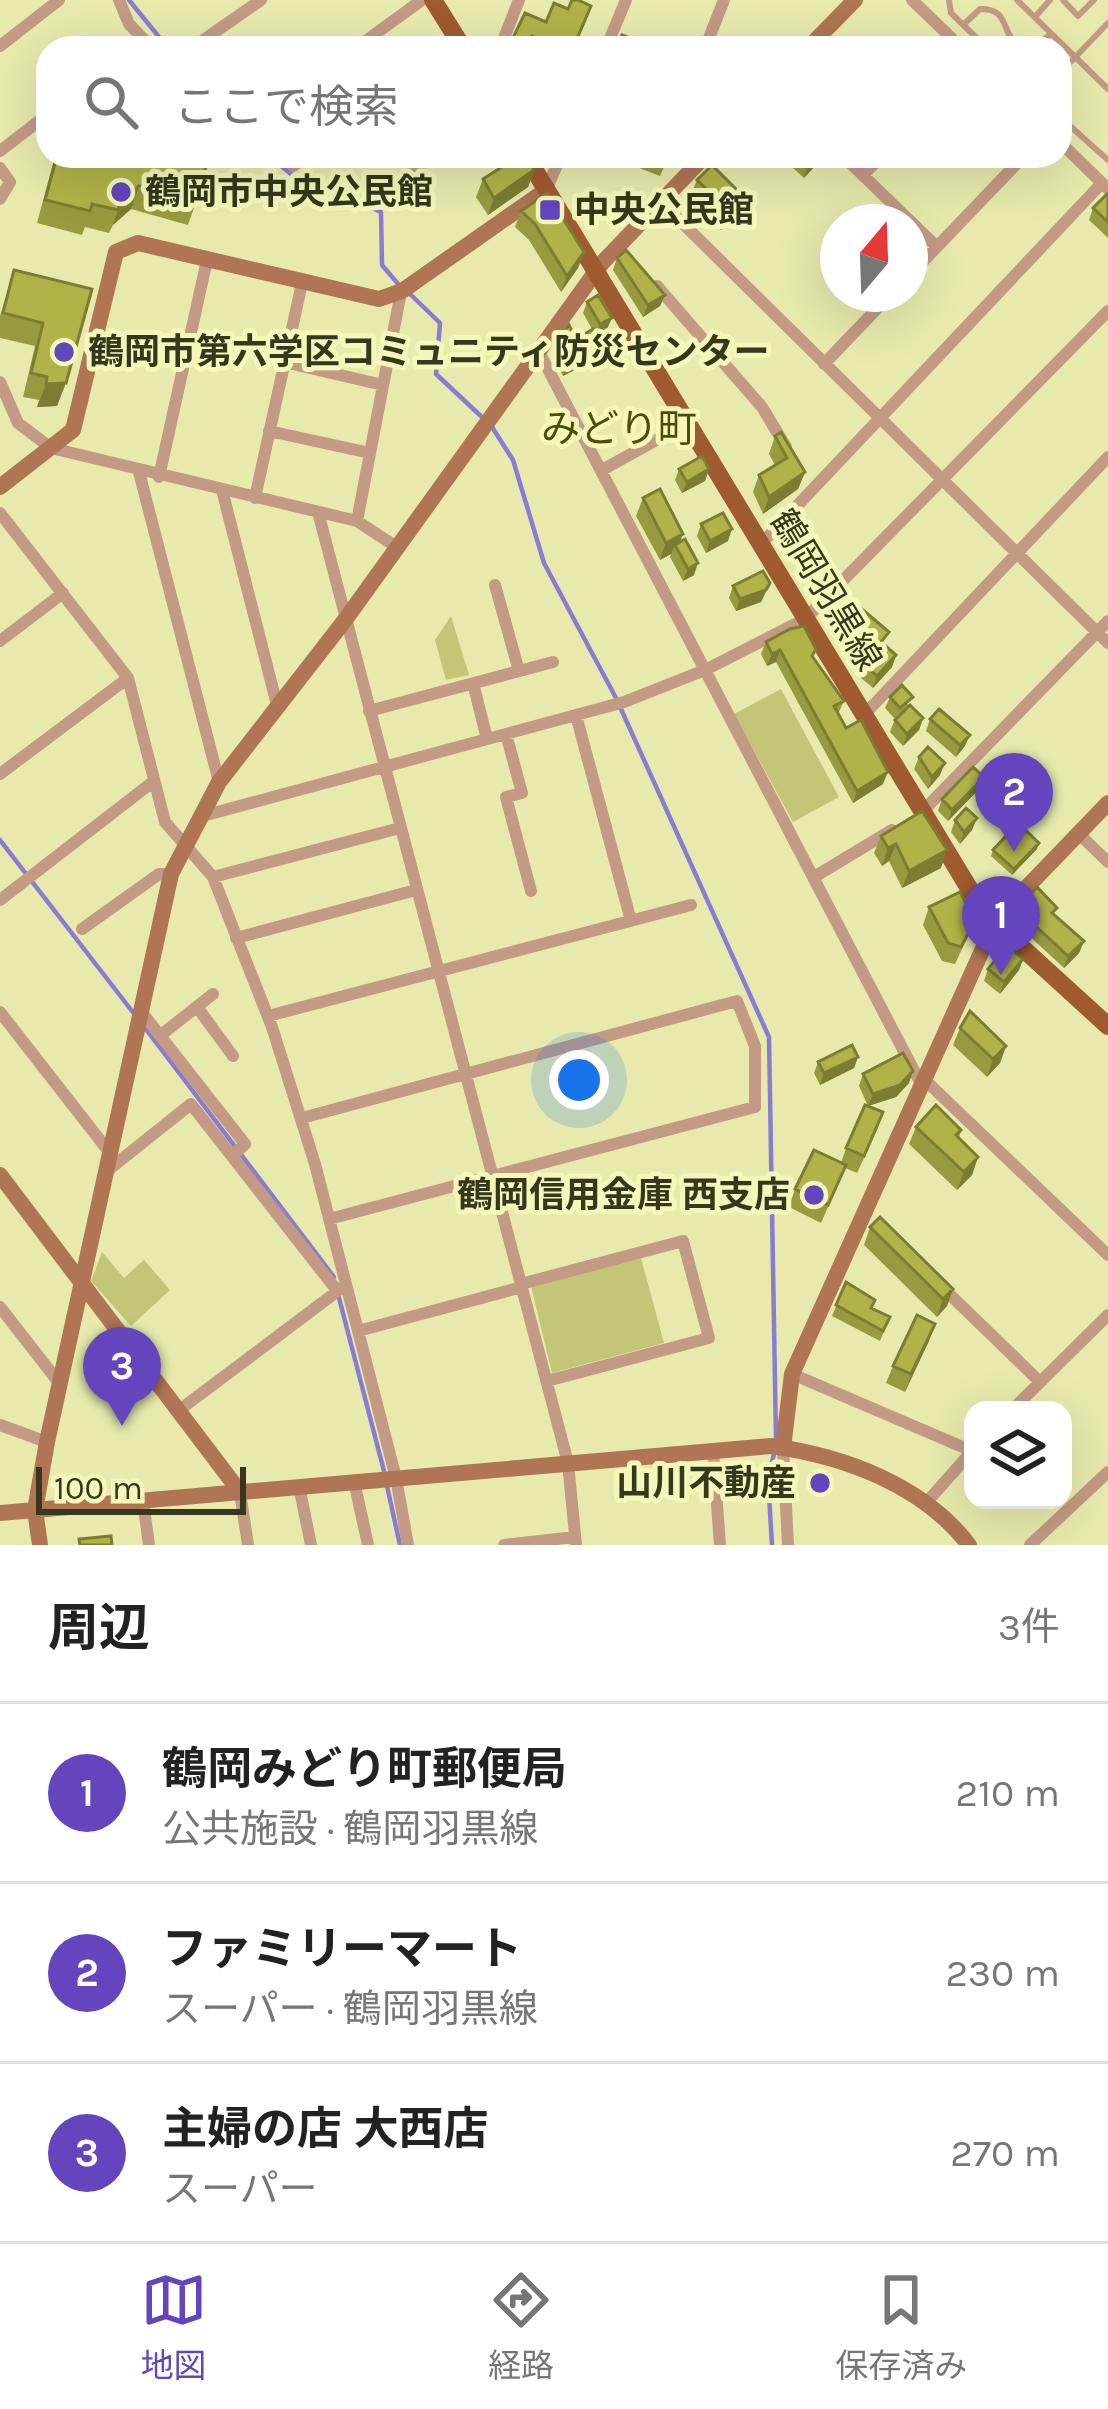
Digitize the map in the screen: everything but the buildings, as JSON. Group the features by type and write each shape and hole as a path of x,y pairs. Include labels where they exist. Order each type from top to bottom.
{"main road":[{"path":"433,0 455,36"},
{"name":"鶴岡羽黒線","path":"533,168 921,813 995,926 1108,1026"}],"street":[{"path":"0,46 59,0"},
{"path":"119,0 138,36"},
{"path":"209,36 261,0"},
{"path":"372,36 422,0"},
{"path":"505,36 519,0"},
{"path":"611,36 626,0"},
{"path":"710,36 724,0"},
{"path":"820,36 855,0"},
{"path":"912,0 950,36"},
{"path":"0,151 36,123"},
{"path":"760,544 1105,186 1072,154"},
{"path":"0,168 10,182 0,199"},
{"path":"376,197 417,168"},
{"path":"0,487 73,430 116,252 138,244 368,300 406,289 546,190 556,168"},
{"path":"40,1545 35,1510 47,1442 140,1010 171,874 183,845 219,782 345,620 596,272 626,251 661,202 694,168"},
{"path":"856,168 937,247"},
{"path":"863,175 870,168"},
{"path":"928,256 1013,168"},
{"path":"661,202 1103,638"},
{"path":"159,477 207,260"},
{"path":"644,272 762,407 792,458"},
{"path":"255,498 302,283"},
{"path":"357,521 406,289"},
{"path":"197,817 617,704 705,670 805,619 1108,311"},
{"path":"824,364 874,312"},
{"path":"538,350 924,1083 1108,1255"},
{"path":"284,362 383,385"},
{"path":"0,382 18,423 51,448 357,521 398,548"},
{"path":"602,470 687,423"},
{"path":"269,431 370,453"},
{"path":"863,716 1108,457"},
{"path":"140,472 219,782"},
{"path":"802,475 812,492"},
{"path":"222,490 277,706"},
{"path":"318,512 568,1463 575,1541 504,1545"},
{"path":"0,513 128,678 165,823 213,877 268,1016 329,1219 341,1288 358,1330 408,1545"},
{"path":"495,585 519,671"},
{"path":"0,641 62,593"},
{"path":"814,877 921,813 1103,638 1108,621"},
{"path":"368,711 553,662"},
{"path":"0,774 128,678"},
{"path":"472,683 488,739"},
{"path":"576,716 631,921"},
{"path":"506,734 522,794 506,797 531,891"},
{"path":"0,900 154,781"},
{"path":"788,1545 783,1448 792,1374 995,926 1108,803"},
{"path":"213,877 400,828"},
{"path":"1079,834 1108,862"},
{"path":"82,929 159,874 171,874"},
{"path":"236,938 416,890"},
{"path":"268,1016 691,905"},
{"path":"161,1035 213,994"},
{"path":"302,1118 737,1000 755,1046 755,1107 329,1219"},
{"path":"197,1006 233,1056"},
{"path":"140,1010 245,1144 232,1156"},
{"path":"0,1012 110,1153"},
{"path":"106,1172 191,1104 341,1288"},
{"path":"0,1175 182,1408 240,1492 248,1545"},
{"path":"867,1214 882,1229"},
{"path":"358,1330 683,1241 710,1338 547,1381"},
{"path":"929,1275 1039,1381"},
{"path":"182,1408 341,1288"},
{"path":"0,1307 60,1384"},
{"path":"1020,1401 1108,1315"},
{"path":"792,1374 964,1446"},
{"path":"0,1425 47,1442"},
{"path":"0,1513 712,1450 783,1448 833,1460 926,1503 969,1545"},
{"path":"712,1450 720,1545"},
{"path":"926,1503 964,1460"},
{"path":"1030,1545 1108,1472"},
{"path":"354,1481 368,1545"},
{"path":"299,1486 311,1545"},
{"path":"143,1501 149,1545"}],"lane":[{"path":"949,0 951,14 974,36"},
{"path":"1035,17 1050,0"},
{"path":"1063,0 1078,16 1094,0"},
{"path":"1023,2 1054,36"},
{"path":"963,25 980,9 990,9 1004,17 1012,36"},
{"path":"1072,60 1108,23"},
{"path":"1072,52 1108,89"},
{"path":"1072,128 1108,160"}],"green space":[{"path":"451,616 469,675 446,680 435,640"},
{"path":"781,689 839,797 793,822 734,714"},
{"path":"102,1252 124,1278 144,1260 170,1290 131,1326 91,1281"},
{"path":"641,1258 664,1343 552,1373 531,1286"}],"waterway":[{"path":"129,0 158,36"},
{"path":"284,168 381,212 382,265 399,285"},
{"path":"408,292 440,323 436,374 484,419"},
{"path":"492,427 513,460 544,563 616,698"},
{"path":"621,709 769,1037 776,1439"},
{"path":"0,840 135,1015"},
{"path":"142,1024 334,1277"},
{"path":"338,1294 385,1475"},
{"path":"772,1545 768,1478 775,1450"},
{"path":"387,1486 400,1545"}],"place":[{"name":"鶴岡市中央公民館","path":"121,192"},
{"name":"中央公民館","path":"550,210"},
{"name":"鶴岡市第六学区コミュニティ防災センター","path":"64,352"},
{"name":"ファミリーマート","path":"1014,852"},
{"name":"鶴岡みどり町郵便局","path":"1001,975"},
{"name":"鶴岡信用金庫 西支店","path":"814,1195"},
{"name":"主婦の店 大西店","path":"122,1426"},
{"name":"山川不動産","path":"820,1483"}],"district":[{"name":"みどり町","path":"619,429"}]}
